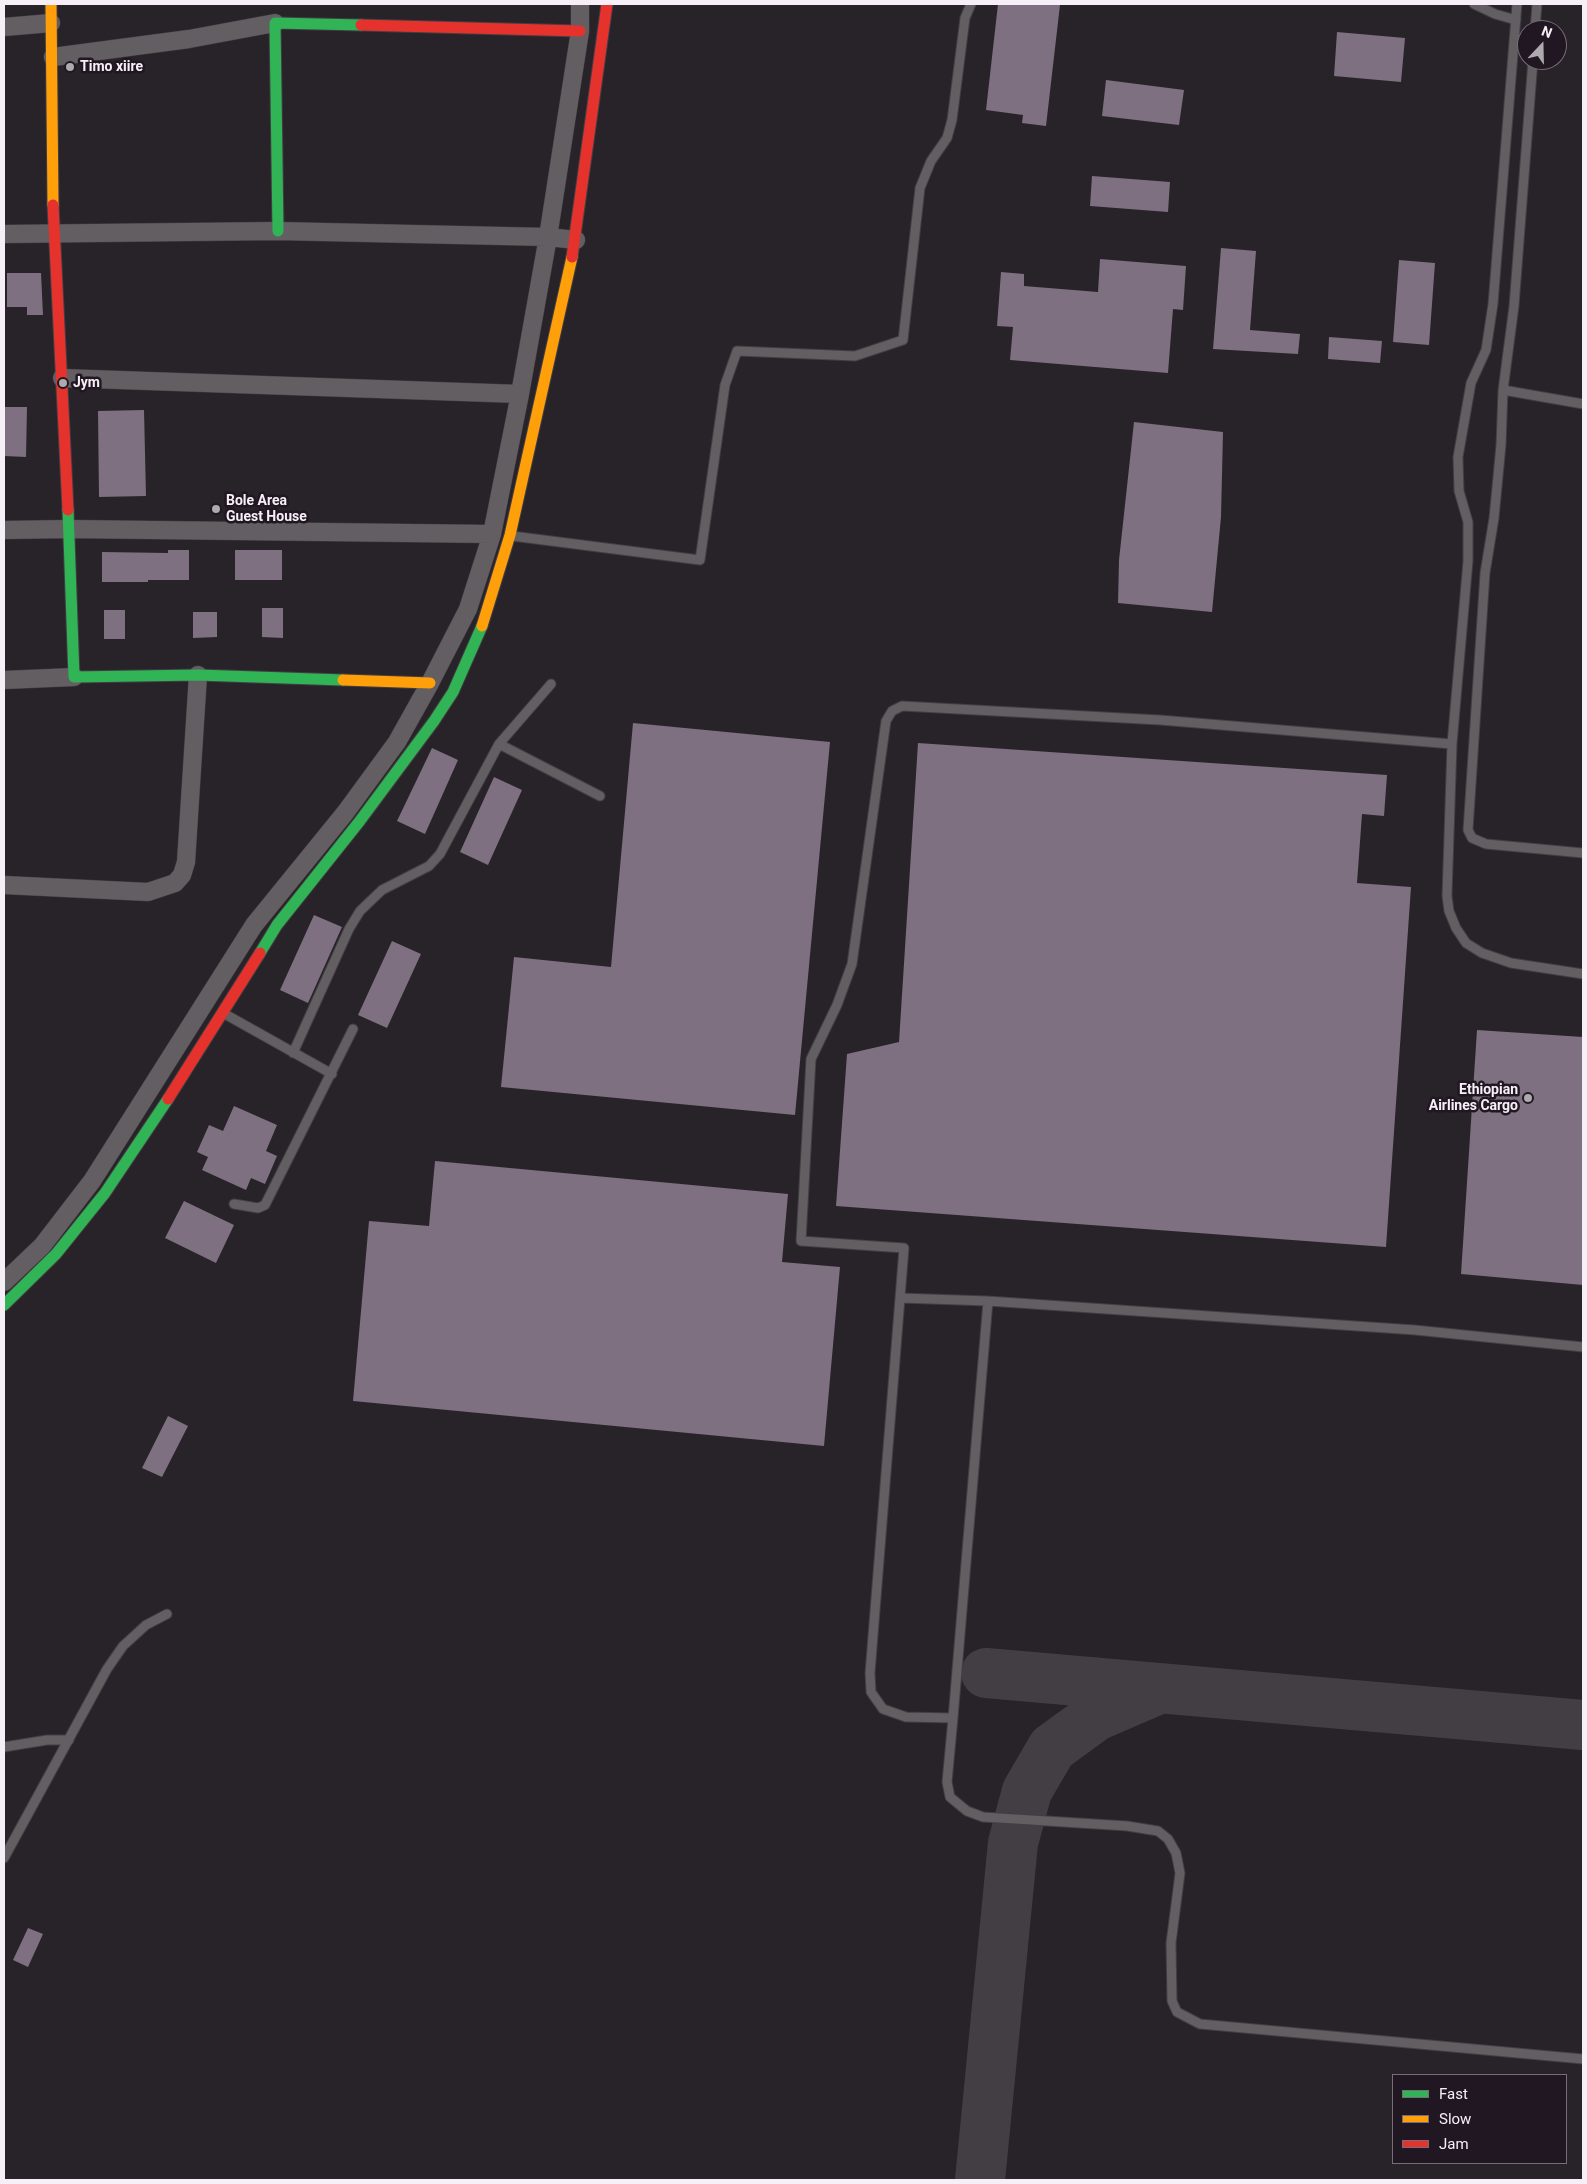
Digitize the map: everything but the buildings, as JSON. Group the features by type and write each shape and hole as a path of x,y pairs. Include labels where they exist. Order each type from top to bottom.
{"street":[{"path":"51,4 53,57 53,232 62,378 74,677"},
{"path":"4,1282 42,1246 92,1181 254,925 346,813 397,742 430,684 468,609 492,534 520,394 548,237 580,31 580,4"},
{"path":"4,1305 56,1254 106,1193 142,1140 277,925 359,822 434,721 453,692 487,615 510,535 576,240 607,4"},
{"path":"4,26 51,22"},
{"path":"53,57 189,39 275,23 580,31"},
{"path":"275,23 278,231"},
{"path":"4,234 278,231 548,237 576,240"},
{"path":"62,378 520,394"},
{"path":"4,530 69,529 492,534"},
{"path":"4,680 198,675 430,684"},
{"path":"4,885 148,892 175,883 182,875 186,862 198,675"}],"lane":[{"path":"510,535 700,560 725,385 737,351 855,356 902,340 920,188 931,161 947,138 952,120 965,18 971,4"},
{"path":"1474,4 1495,14 1516,20"},
{"path":"1516,4 1493,304 1486,350 1471,383 1458,458 1459,491 1468,522 1468,561 1452,744 1447,896 1449,911 1456,928 1466,943 1482,953 1511,963 1583,974"},
{"path":"1536,20 1538,4"},
{"path":"1532,70 1514,306 1503,390 1496,500 1485,573 1468,830 1472,838 1486,844 1583,853"},
{"path":"1503,390 1583,404"},
{"path":"293,1054 349,929 360,911 382,890 429,866 440,854 483,769 499,744 551,684"},
{"path":"953,1718 906,1717 883,1709 871,1692 870,1673 904,1248 802,1241 811,1059 837,1005 852,964 886,722 892,711 902,706 1150,720 1452,744"},
{"path":"499,744 600,796"},
{"path":"222,1013 332,1074"},
{"path":"234,1204 258,1208 265,1204 353,1029"},
{"path":"900,1298 988,1301 1415,1330 1583,1346"},
{"path":"988,1301 947,1782 950,1797 967,1811 983,1817 1126,1826 1158,1831 1168,1840 1176,1853 1180,1872 1171,1943 1172,2001 1177,2012 1200,2024 1583,2059"},
{"path":"4,1858 107,1669 123,1646 146,1625 167,1614"},
{"path":"4,1747 47,1740 69,1740"}],"taxiway":[{"path":"986,1673 1583,1725"},
{"path":"980,2180 1013,1843 1027,1791 1052,1748 1096,1716 1154,1691"}],"traffic: fast":[{"path":"278,231 275,23 361,25"},
{"path":"68,510 74,677 198,675 343,680"},
{"path":"260,953 277,925 359,822 434,721 453,692 482,626"},
{"path":"4,1305 56,1254 105,1193 168,1099"}],"traffic: slow":[{"path":"51,4 53,205"},
{"path":"482,626 510,535 572,257"},
{"path":"343,680 430,683"}],"traffic: jam":[{"path":"572,257 607,4"},
{"path":"361,25 580,31"},
{"path":"53,205 68,510"},
{"path":"168,1099 260,953"}],"place":[{"name":"Timo xiire","path":"70,67"},
{"name":"Jym","path":"63,383"},
{"name":"Bole Area Guest House","path":"216,509"},
{"name":"Ethiopian Airlines Cargo","path":"1528,1098"}]}
